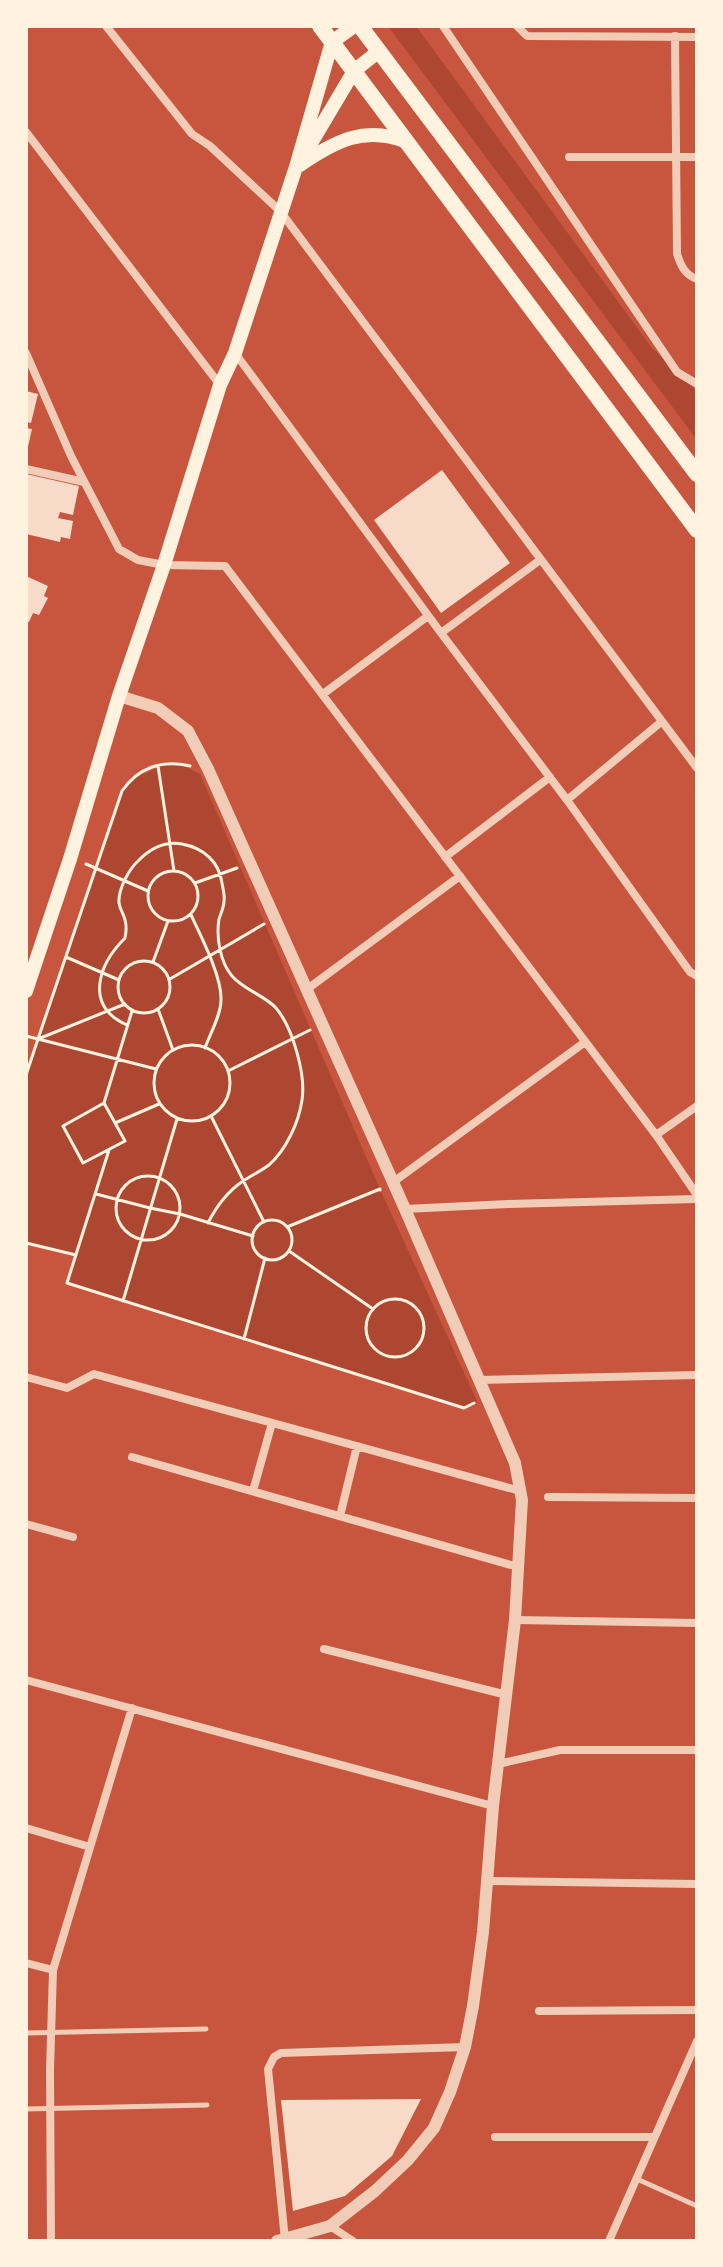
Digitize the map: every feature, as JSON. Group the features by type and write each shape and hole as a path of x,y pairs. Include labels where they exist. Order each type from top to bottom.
{"main road":[{"path":"320,26 697,530"},
{"path":"26,991 220,385 235,353 296,167 332,42 354,26"},
{"path":"360,26 697,474"},
{"path":"296,167 354,71 379,51"},
{"path":"296,167 324,148 369,134 391,136 407,142"}],"street":[{"path":"106,26 192,134 210,146 280,211 697,768"},
{"path":"443,26 677,372 697,384"},
{"path":"517,26 527,36 697,37"},
{"path":"675,36 677,254 683,269 697,279"},
{"path":"26,132 220,385"},
{"path":"569,157 697,157"},
{"path":"26,353 84,482 119,549 138,560 164,565 225,566 656,1135 697,1197"},
{"path":"235,353 567,800 690,972 697,976"},
{"path":"26,469 84,482"},
{"path":"441,633 540,560"},
{"path":"323,694 428,616"},
{"path":"119,696 158,708 188,731 208,769 515,1463 522,1500 515,1620 493,1806 483,1932 465,2047 434,2128 408,2160 330,2226 277,2241"},
{"path":"567,800 661,722"},
{"path":"445,857 550,777"},
{"path":"306,990 460,876"},
{"path":"392,1183 585,1042"},
{"path":"656,1135 697,1106"},
{"path":"405,1209 697,1197"},
{"path":"26,1377 67,1388 94,1374 520,1491"},
{"path":"479,1380 697,1375"},
{"path":"253,1491 272,1423"},
{"path":"340,1516 357,1446"},
{"path":"132,1457 518,1567"},
{"path":"548,1497 697,1498"},
{"path":"26,1524 73,1537"},
{"path":"515,1620 697,1623"},
{"path":"324,1649 507,1695"},
{"path":"26,1680 493,1806"},
{"path":"51,2241 50,2033 53,1970 132,1708"},
{"path":"498,1764 560,1750 697,1750"},
{"path":"26,1828 90,1847"},
{"path":"487,1881 697,1884"},
{"path":"26,1963 53,1970"},
{"path":"539,2011 697,2010"},
{"path":"609,2241 654,2137 692,2063 697,2041"},
{"path":"285,2240 268,2069 274,2057 281,2053 465,2047"},
{"path":"495,2137 654,2137"},
{"path":"330,2226 353,2241"}],"lane":[{"path":"26,2033 206,2029"},
{"path":"26,2109 207,2105"},
{"path":"636,2178 697,2206"}],"path":[{"path":"26,1075 122,791 131,779 148,768 181,764 197,768"},
{"path":"158,766 174,871"},
{"path":"127,1025 110,1014 100,997 99,986 102,972 125,938 126,921 119,894 133,865 144,855 155,847 170,843 186,845 208,855 216,863 225,899 218,930 220,950 230,974 242,986 254,990 276,1008 298,1053 303,1084 302,1101 291,1134 270,1163 229,1192 208,1223"},
{"path":"70,859 96,867 148,891"},
{"path":"195,883 250,863"},
{"path":"182,872 195,883 198,901 191,915 168,921 161,919 150,907 148,891 157,876 182,872"},
{"path":"191,915 210,956 221,993 221,1003 205,1048"},
{"path":"169,980 274,919"},
{"path":"153,962 168,921"},
{"path":"66,957 119,980"},
{"path":"136,962 153,962 167,973 169,980 169,997 158,1009 149,1012 132,1010 125,1004 118,989 119,980 128,966 136,962"},
{"path":"38,1039 125,1004"},
{"path":"158,1009 173,1050"},
{"path":"104,1103 125,1141 83,1163 63,1126 104,1103 132,1010"},
{"path":"228,1071 312,1029"},
{"path":"26,1036 156,1069"},
{"path":"186,1046 205,1048 221,1059 228,1071 230,1084 227,1097 211,1116 201,1120 177,1119 159,1104 155,1093 156,1069 173,1050 186,1046"},
{"path":"115,1123 159,1104"},
{"path":"211,1116 264,1222"},
{"path":"123,1301 177,1119"},
{"path":"109,1150 67,1283 464,1408 477,1401"},
{"path":"139,1177 161,1178 177,1193 180,1214 177,1223 162,1237 142,1239 132,1236 125,1229 117,1211 117,1201 129,1182 139,1177"},
{"path":"287,1227 392,1183"},
{"path":"96,1194 253,1236"},
{"path":"277,1221 287,1227 292,1238 289,1251 278,1259 265,1258 255,1249 255,1230 264,1222 277,1221"},
{"path":"26,1243 76,1255"},
{"path":"289,1251 373,1309"},
{"path":"244,1339 265,1258"},
{"path":"389,1300 408,1302 415,1307 424,1323 424,1333 416,1349 398,1357 378,1353 367,1337 368,1317 373,1309 389,1300"}],"shaded area":[{"path":"388,26 416,26 652,348 697,391 697,440"},
{"path":"167,764 181,764 200,774 380,1189 477,1401 464,1408 67,1283 76,1255 26,1243 26,1075 122,791 131,779"}],"building":[{"path":"26,391 38,394 31,423 26,422"},
{"path":"26,428 32,429 27,451 26,451"},
{"path":"442,470 510,563 441,613 374,520"},
{"path":"26,474 79,486 73,515 60,512 58,518 73,521 70,539 61,537 60,542 26,534"},
{"path":"26,576 48,586 44,596 48,598 39,615 33,613 29,622 26,621"},
{"path":"421,2099 392,2156 345,2196 293,2211 281,2100"}]}
